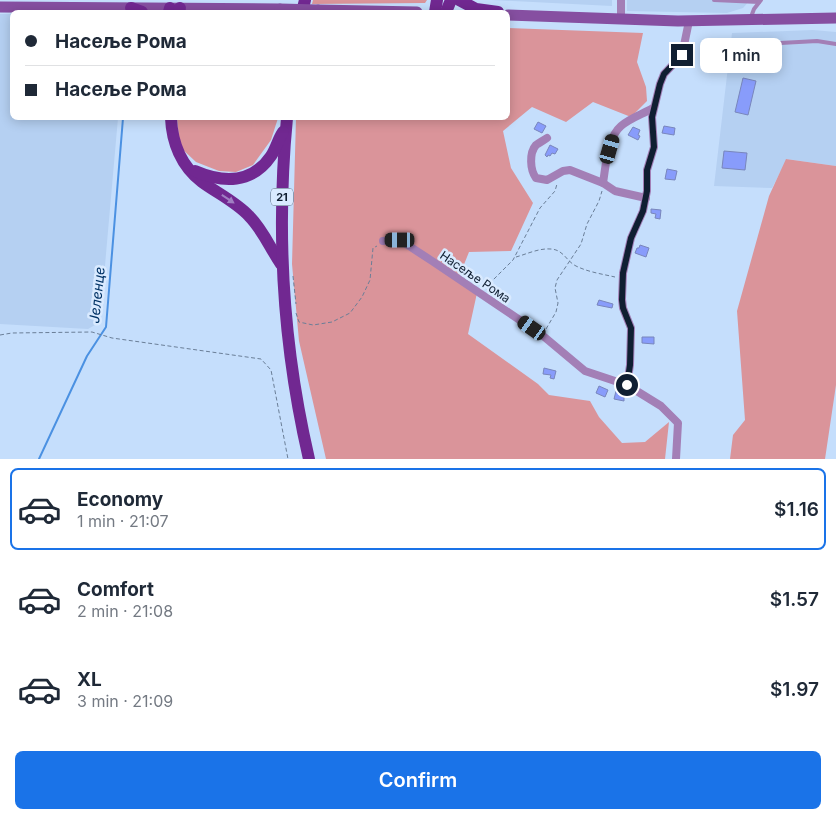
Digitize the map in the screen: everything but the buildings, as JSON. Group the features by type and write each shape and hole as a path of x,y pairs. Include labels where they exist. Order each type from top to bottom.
{"main road":[{"path":"459,0 476,9 483,10"},
{"path":"0,8 318,10"},
{"path":"510,15 620,20 836,18"},
{"path":"171,120 175,146 180,156 201,181 248,214 261,230 282,266"},
{"path":"190,169 206,176 224,180 255,172 266,163 272,154 286,123"},
{"name":"21","path":"286,123 281,212 282,266 293,381 309,459"}],"street":[{"path":"620,20 621,0"},
{"path":"627,385 630,365 631,328 623,308 623,279 631,238 643,211 646,198 647,170 654,147 652,127 654,108 660,84 664,74 682,55 689,20"},
{"path":"603,182 607,159 617,130 625,123 654,108"},
{"path":"547,138 536,146 533,151 532,169 536,178 547,180 563,171 570,170 603,182 615,191 646,198"},
{"name":"Насеље Рома","path":"383,241 400,240 542,335 584,371 627,385 661,406 678,423 676,459"}],"lane":[{"path":"714,0 760,1"},
{"path":"750,18 760,1"},
{"path":"741,46 817,41 836,44"}],"path":[{"path":"484,296 491,282 515,257 540,208 555,191 557,185 556,176"},
{"path":"542,335 556,312 558,303 555,288 557,280 581,244 587,224 602,194 603,182"},
{"path":"282,266 295,277 296,312 299,322 313,325 332,322 350,313 362,297 370,280 373,248 383,241"},
{"path":"515,257 544,249 558,250 574,265 592,272 623,279"},
{"path":"0,335 96,333 105,336 261,359 271,370 288,459"}],"shaded area":[{"path":"313,0 427,0 425,3 312,4"},
{"path":"491,0 612,0 612,6"},
{"path":"627,0 750,0 743,8 727,13 627,11"},
{"path":"0,14 10,14 10,120 118,120 100,322 88,329 0,324"},
{"path":"510,28 643,33 637,62 646,87 647,101 631,117 593,102 566,122 532,107 503,131 511,168 533,203 511,251 469,252 459,277 477,293 468,334 538,384 549,395 590,401 599,417 622,443 645,442 669,422 665,459 326,459 299,341 292,264 296,120 510,120"},
{"path":"813,30 836,32 836,166 787,159 772,188 714,186 732,33"},
{"path":"177,120 277,120 271,140 253,165 236,172 219,171 196,162 180,147"},
{"path":"786,159 836,166 836,385 825,459 730,459 733,435 745,420 737,311 769,196"}],"waterway":[{"name":"Јеленце","path":"39,459 87,356 106,327 123,120"}],"route":[{"path":"627,385 630,365 631,328 623,308 623,273 631,238 643,211 647,191 647,170 654,147 653,109 664,74 682,55"}]}
